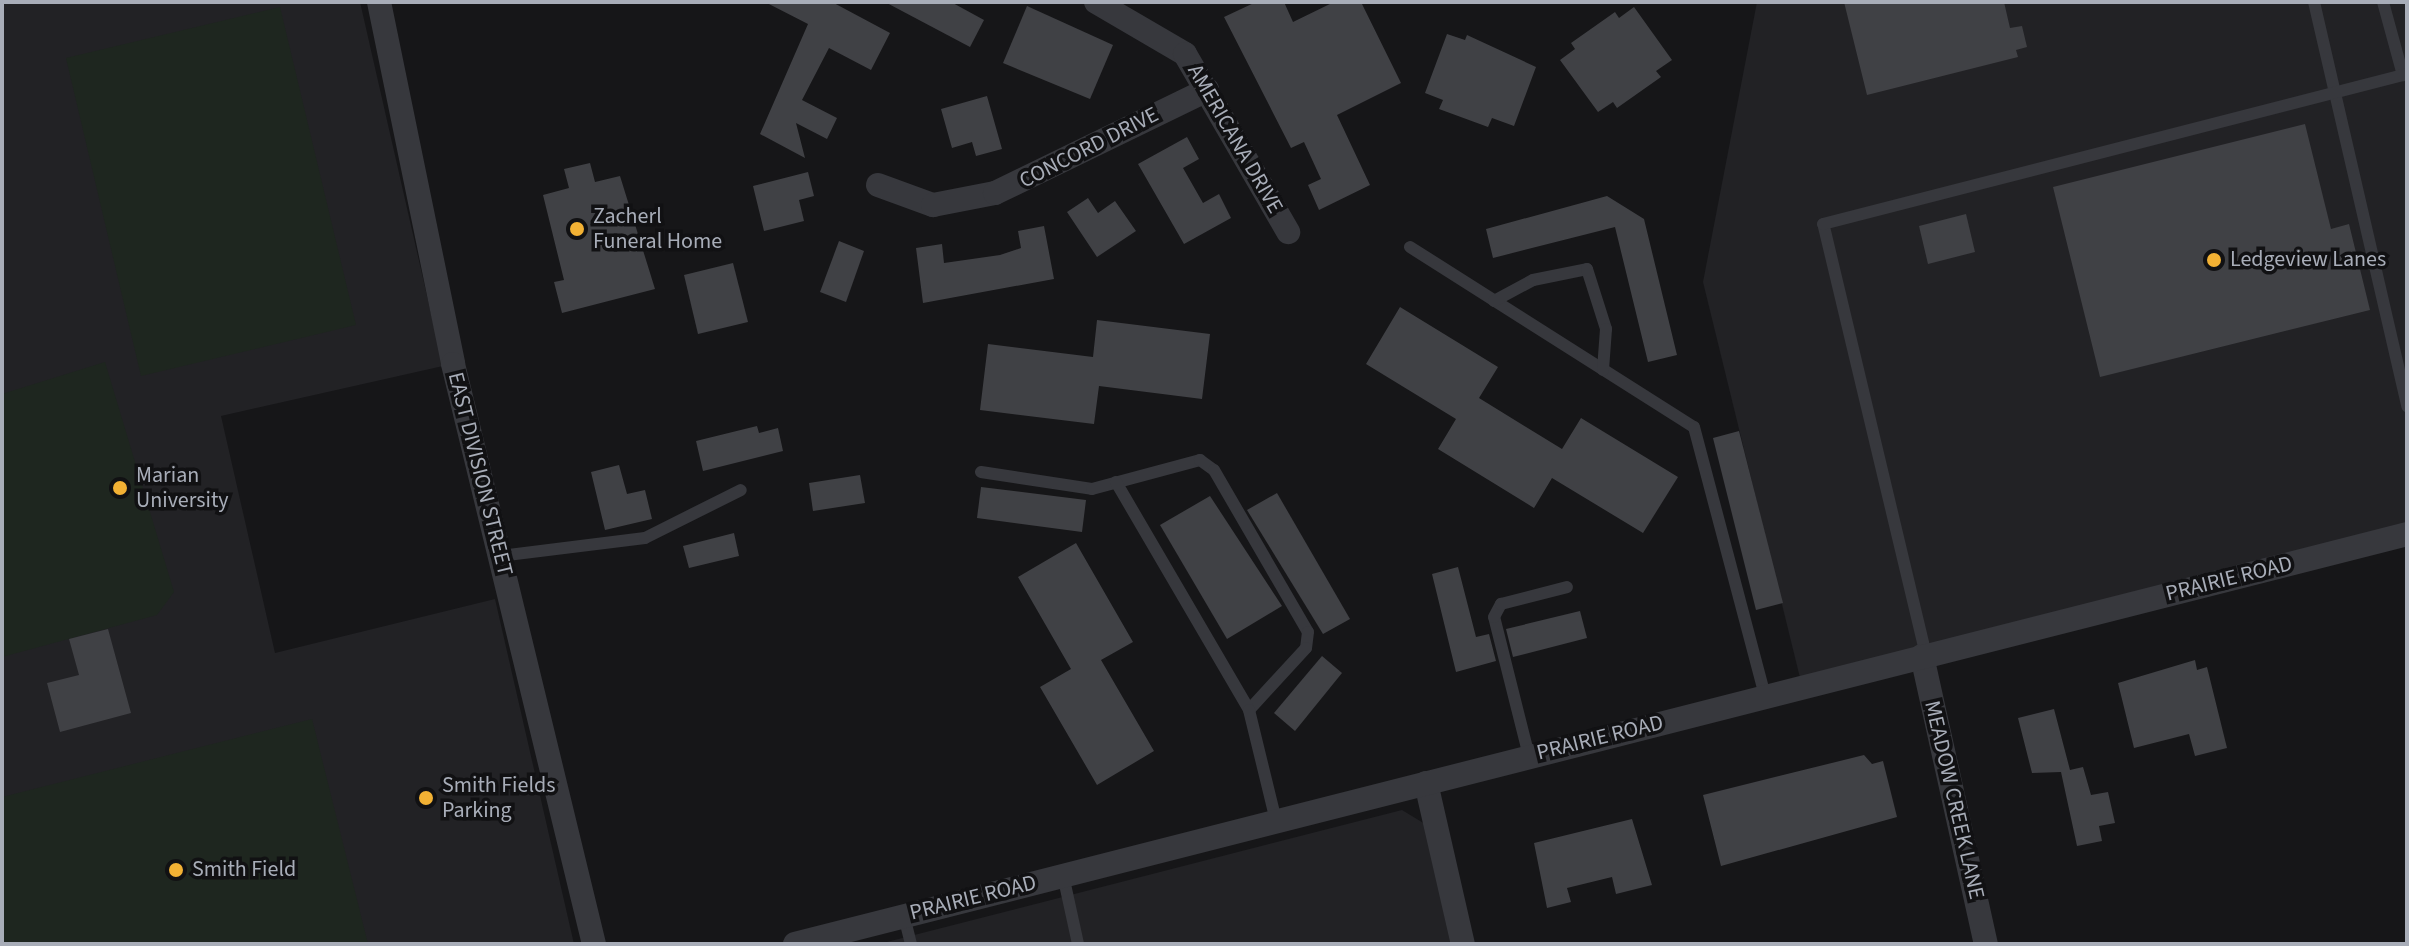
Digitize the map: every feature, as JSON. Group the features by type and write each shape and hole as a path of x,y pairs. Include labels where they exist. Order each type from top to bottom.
{"street":[{"name":"EAST DIVISION STREET","path":"379,2 500,556 594,944"},
{"name":"AMERICANA DRIVE","path":"1096,2 1165,37 1207,90 1288,232"},
{"name":"CONCORD DRIVE","path":"878,185 933,205 995,193 1207,90"},
{"name":"PRAIRIE ROAD","path":"795,944 2407,534"},
{"name":"MEADOW CREEK LANE","path":"1924,655 1986,944"},
{"path":"1426,783 1463,944"}],"lane":[{"path":"2314,2 2407,406"},
{"path":"1924,655 1823,224 2405,75 2383,2"},
{"path":"1410,247 1694,427 1765,696"},
{"path":"1494,301 1533,280 1587,269 1606,329 1603,370"},
{"path":"981,472 1092,489 1200,460 1214,470 1308,632 1306,648 1249,710"},
{"path":"1116,482 1249,710 1276,821"},
{"path":"500,556 645,538 741,490"},
{"path":"1529,756 1494,617 1501,604 1567,587"},
{"path":"1063,875 1078,944"},
{"path":"904,916 911,944"}],"shaded area":[{"name":"Marian University","path":"2,2 360,2 443,366 221,416 275,653 495,599 574,944 2,944"},
{"path":"1757,2 2407,2 2407,534 1802,686 1703,282"},
{"path":"280,7 356,325 141,376 66,58"},
{"path":"105,362 174,592 157,615 2,657 2,394"},
{"name":"Smith Field","path":"312,719 368,944 2,944 2,797"},
{"path":"1402,810 1425,824 1454,944 879,944"}],"building":[{"path":"765,2 832,2 890,33 871,70 829,48 802,100 837,118 827,139 796,123 805,158 760,134 808,24"},
{"path":"885,2 951,2 984,20 970,47"},
{"path":"1256,2 1284,2 1293,22 1334,2 1361,2 1401,83 1337,115 1370,185 1319,210 1308,185 1321,179 1304,142 1291,148 1224,17"},
{"path":"1844,2 2004,2 2010,28 2022,26 2027,47 2016,50 2018,57 1867,95"},
{"path":"1027,6 1113,45 1090,99 1003,63"},
{"path":"1634,7 1672,60 1656,71 1661,77 1617,108 1613,102 1598,112 1560,60 1575,49 1571,43 1615,12 1619,18"},
{"path":"1447,34 1465,40 1467,35 1536,67 1514,126 1492,118 1488,127 1439,109 1443,100 1425,93"},
{"path":"987,96 1002,149 976,156 972,142 952,148 941,109"},
{"name":"Ledgeview Lanes","path":"2305,124 2331,229 2349,224 2370,310 2100,377 2053,187"},
{"path":"1187,137 1199,159 1183,168 1203,203 1219,194 1231,218 1184,244 1138,164"},
{"path":"590,163 595,182 620,176 655,289 562,313 554,282 564,280 543,195 569,188 564,169"},
{"path":"808,172 814,196 799,200 804,221 764,231 753,186"},
{"path":"1607,196 1644,219 1677,355 1648,362 1615,227 1493,258 1486,229"},
{"path":"1088,198 1098,213 1115,201 1136,231 1097,257 1067,212"},
{"path":"1966,214 1975,252 1928,264 1919,226"},
{"path":"1044,226 1054,279 923,303 916,248 942,244 944,263 1000,255 1021,248 1018,231"},
{"path":"839,241 864,251 846,302 820,292"},
{"path":"733,263 748,322 698,334 684,275"},
{"path":"1400,307 1498,367 1479,398 1562,449 1581,418 1678,477 1643,533 1552,478 1534,508 1438,449 1456,419 1366,364"},
{"path":"1097,320 1210,334 1202,399 1099,386 1094,424 980,410 988,344 1093,357"},
{"path":"757,426 759,433 778,428 783,451 703,471 696,441"},
{"path":"1739,431 1783,603 1756,610 1713,438"},
{"path":"619,465 627,494 645,490 652,519 605,530 591,472"},
{"path":"860,475 865,503 813,511 809,483"},
{"path":"981,487 1086,500 1082,532 977,518"},
{"path":"1277,493 1350,619 1323,634 1247,510"},
{"path":"1210,496 1282,606 1227,639 1160,525"},
{"path":"734,533 739,556 689,568 683,546"},
{"path":"1076,543 1133,642 1101,660 1154,751 1097,785 1040,687 1071,669 1018,577"},
{"path":"1458,567 1476,637 1489,634 1496,661 1456,672 1432,574"},
{"path":"1580,611 1587,638 1513,657 1506,629"},
{"path":"108,629 131,713 60,732 47,683 79,675 69,639"},
{"path":"1322,656 1342,673 1295,731 1274,713"},
{"path":"2195,660 2197,670 2207,667 2227,748 2195,756 2189,734 2134,748 2118,683"},
{"path":"2054,709 2070,770 2083,767 2091,795 2108,792 2115,823 2099,826 2102,841 2077,846 2061,772 2032,773 2018,718"},
{"path":"1864,755 1872,764 1883,761 1897,817 1721,866 1703,795"},
{"path":"1632,819 1652,885 1616,894 1612,877 1567,888 1571,902 1547,908 1534,843"}],"place":[{"name":"Zacherl Funeral Home","path":"577,229"},
{"name":"Ledgeview Lanes","path":"2214,260"},
{"name":"Marian University","path":"120,488"},
{"name":"Smith Fields Parking","path":"426,798"},
{"name":"Smith Field","path":"176,870"}]}
